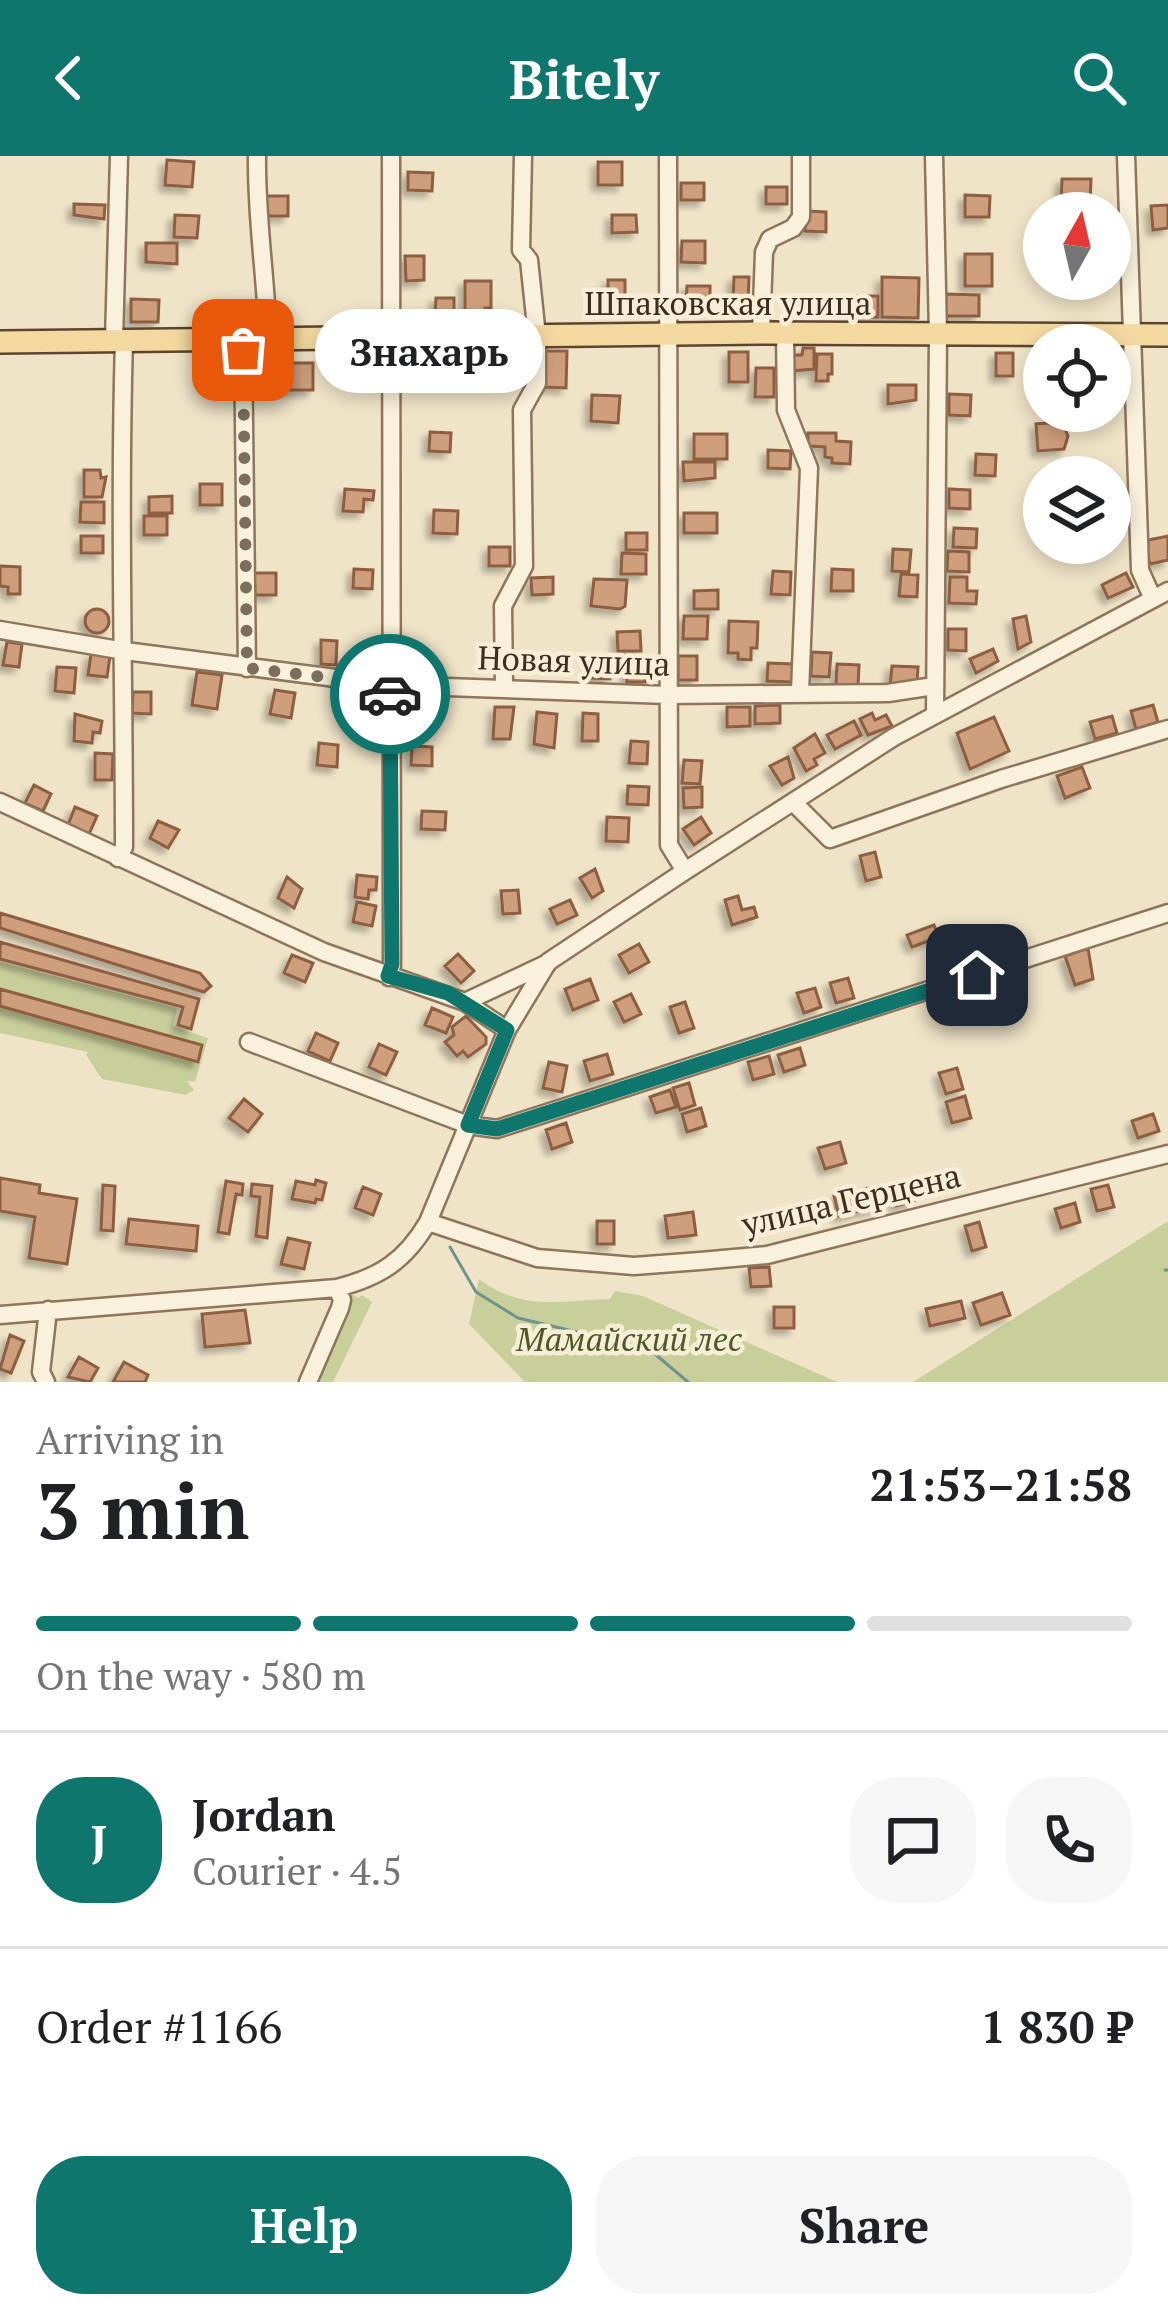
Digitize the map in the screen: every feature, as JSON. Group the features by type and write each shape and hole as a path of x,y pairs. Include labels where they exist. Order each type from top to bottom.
{"main road":[{"name":"Шпаковская улица","path":"0,342 761,333 1168,335"}],"street":[{"path":"118,156 124,651 124,847 118,858"},
{"path":"257,156 256,210 268,339"},
{"path":"388,976 392,964 391,156"},
{"path":"504,687 502,606 524,566 522,410 537,382 530,260 521,250 523,156"},
{"path":"668,156 669,845 685,872"},
{"path":"761,333 764,252 770,239 793,228 801,217 801,156"},
{"path":"934,156 938,334 935,716"},
{"path":"465,1002 548,962 894,737 1160,595 1140,571 1126,156"},
{"path":"785,333 786,410 809,467 800,692"},
{"path":"243,340 247,668"},
{"name":"Новая улица","path":"0,630 390,685 667,695 888,694 934,686"},
{"path":"794,802 830,839 1000,779 1168,729"},
{"path":"0,802 324,952 465,1002 507,1030"},
{"path":"249,1042 468,1125 497,1129 1168,913"},
{"path":"0,1315 337,1288 385,1272 411,1248 428,1222 507,1030 548,962"},
{"name":"улица Герцена","path":"428,1222 537,1258 634,1265 767,1255 1168,1154"},
{"path":"308,1382 340,1308 337,1288"},
{"path":"46,1382 41,1372 48,1310"}],"green space":[{"path":"0,962 177,1008 173,1026 208,1038 195,1082 187,1081 194,1090 186,1095 102,1079 88,1052 0,1033"},
{"path":"1168,1221 1168,1382 913,1382"},
{"name":"Мамайский лес","path":"479,1279 510,1296 541,1302 610,1299 615,1291 643,1296 837,1382 525,1382 469,1324"},
{"path":"351,1294 372,1302 333,1382 313,1382 348,1310"}],"building":[{"path":"167,160 194,162 192,187 165,185"},
{"path":"598,162 622,162 622,185 598,185"},
{"path":"408,172 433,173 432,191 408,190"},
{"path":"1062,179 1091,179 1090,192 1061,192"},
{"path":"681,183 704,183 704,200 681,200"},
{"path":"766,187 787,187 787,204 766,204"},
{"path":"965,195 990,196 989,217 965,217"},
{"path":"265,196 288,196 288,216 265,216"},
{"path":"74,204 105,205 104,219 74,215"},
{"path":"1168,205 1168,228 1153,230 1151,206"},
{"path":"806,211 826,212 826,232 805,231"},
{"path":"175,215 199,216 197,238 174,237"},
{"path":"612,215 636,215 637,232 612,233"},
{"path":"682,241 705,241 705,263 681,262"},
{"path":"146,243 177,243 177,264 146,262"},
{"path":"965,254 992,254 992,286 965,286"},
{"path":"405,256 424,256 424,280 406,281"},
{"path":"734,277 749,277 748,301 733,300"},
{"path":"882,277 919,278 918,318 882,317"},
{"path":"608,280 625,280 625,304 608,304"},
{"path":"465,281 491,281 491,308 485,308 485,320 465,319"},
{"path":"687,286 710,286 710,306 686,305"},
{"path":"946,294 979,295 979,316 946,316"},
{"path":"857,296 878,296 878,317 857,318"},
{"path":"436,298 454,298 454,318 435,317"},
{"path":"131,299 159,300 158,322 131,322"},
{"path":"803,348 814,348 814,369 791,371 791,355 802,355"},
{"path":"545,351 567,351 566,388 544,387"},
{"path":"729,352 748,352 748,382 729,382"},
{"path":"996,353 1013,353 1013,376 996,376"},
{"path":"817,354 832,354 828,381 816,381"},
{"path":"254,359 279,359 278,388 254,388"},
{"path":"286,363 313,363 313,390 287,390"},
{"path":"756,368 774,368 774,397 755,397"},
{"path":"888,385 916,385 916,400 888,404"},
{"path":"949,394 971,395 970,416 949,415"},
{"path":"592,395 620,396 618,423 591,421"},
{"path":"430,432 451,433 450,452 429,451"},
{"path":"1037,432 1066,432 1064,449 1038,451"},
{"path":"808,433 836,433 836,441 851,442 850,464 832,463 832,458 825,457 825,447 808,446"},
{"path":"694,434 727,434 727,459 694,459"},
{"path":"768,450 791,451 790,469 768,468"},
{"path":"976,454 996,455 995,476 975,475"},
{"path":"683,462 715,462 715,478 684,481"},
{"path":"84,470 100,470 101,478 106,477 102,497 84,497"},
{"path":"200,484 222,484 222,505 200,505"},
{"path":"345,489 374,491 373,500 364,499 363,512 343,511"},
{"path":"949,489 970,490 970,509 949,508"},
{"path":"172,496 172,513 149,513 149,497"},
{"path":"81,502 104,502 104,523 80,522"},
{"path":"434,510 458,511 457,534 433,533"},
{"path":"684,513 717,513 717,533 684,533"},
{"path":"144,516 167,516 167,535 144,535"},
{"path":"954,528 977,529 976,548 953,547"},
{"path":"626,533 647,533 647,550 626,550"},
{"path":"81,536 103,536 103,553 81,553"},
{"path":"1168,536 1168,560 1150,564 1144,541"},
{"path":"489,547 510,547 510,566 489,566"},
{"path":"893,549 911,550 909,572 892,571"},
{"path":"948,551 969,552 969,572 947,571"},
{"path":"622,553 646,554 646,574 621,574"},
{"path":"0,566 20,567 20,594 8,594 8,587 0,586"},
{"path":"354,569 373,570 372,589 353,588"},
{"path":"832,569 853,570 853,591 831,591"},
{"path":"773,571 791,572 790,595 771,594"},
{"path":"254,573 276,573 276,595 255,595"},
{"path":"1126,573 1133,587 1108,598 1102,585"},
{"path":"901,574 918,575 917,597 899,596"},
{"path":"553,577 553,594 532,595 531,578"},
{"path":"950,577 967,577 967,591 977,591 976,604 949,603"},
{"path":"594,579 627,580 625,606 591,606"},
{"path":"718,590 718,609 694,609 694,591"},
{"path":"97,609 109,621 97,633 85,621"},
{"path":"684,616 708,616 707,639 683,639"},
{"path":"1026,616 1031,642 1018,649 1013,619"},
{"path":"729,621 758,622 757,648 751,648 751,660 728,653"},
{"path":"948,629 966,629 966,651 948,650"},
{"path":"640,631 641,651 618,651 617,632"},
{"path":"321,640 337,641 336,665 321,664"},
{"path":"7,642 22,644 19,667 3,665"},
{"path":"993,649 998,661 976,673 970,659"},
{"path":"812,652 831,653 829,677 811,676"},
{"path":"91,654 110,656 107,677 88,675"},
{"path":"591,655 611,656 610,679 590,678"},
{"path":"678,656 697,656 697,680 678,680"},
{"path":"627,662 645,662 645,682 627,682"},
{"path":"768,663 793,664 793,682 767,681"},
{"path":"837,664 859,665 858,686 836,685"},
{"path":"892,666 918,667 917,683 890,687"},
{"path":"57,667 76,668 74,693 55,691"},
{"path":"197,672 222,675 217,709 192,705"},
{"path":"275,690 295,693 291,718 270,714"},
{"path":"133,692 151,692 151,714 132,713"},
{"path":"780,705 780,723 755,724 755,706"},
{"path":"1153,705 1158,722 1136,729 1131,711"},
{"path":"495,707 514,707 510,739 493,739"},
{"path":"727,707 750,707 750,726 727,727"},
{"path":"537,712 557,714 554,748 534,744"},
{"path":"583,713 598,714 598,741 582,741"},
{"path":"872,713 875,720 886,715 892,726 868,735 860,719"},
{"path":"75,714 102,721 100,733 93,732 92,743 74,741"},
{"path":"1112,716 1117,733 1095,739 1090,722"},
{"path":"994,717 1009,751 970,769 957,733"},
{"path":"854,721 861,735 835,749 827,735"},
{"path":"815,734 825,753 806,771 794,748"},
{"path":"631,741 648,742 647,764 629,763"},
{"path":"319,743 338,745 337,767 317,765"},
{"path":"412,746 432,747 432,766 411,765"},
{"path":"95,753 113,754 112,780 95,780"},
{"path":"788,757 794,778 782,785 770,766"},
{"path":"684,760 702,761 700,784 682,783"},
{"path":"1082,767 1090,788 1065,798 1057,776"},
{"path":"34,785 51,794 43,811 25,803"},
{"path":"628,786 649,787 648,805 627,804"},
{"path":"702,787 702,807 684,808 683,788"},
{"path":"75,807 97,816 89,834 68,825"},
{"path":"422,811 446,812 445,830 421,829"},
{"path":"607,817 629,818 628,842 606,841"},
{"path":"701,817 711,833 694,845 683,829"},
{"path":"158,821 179,830 168,848 150,838"},
{"path":"875,852 881,877 866,881 860,856"},
{"path":"595,869 603,891 592,898 580,878"},
{"path":"357,875 377,877 376,890 369,890 368,899 355,897"},
{"path":"287,877 302,889 294,908 278,898"},
{"path":"518,890 520,913 503,914 501,891"},
{"path":"738,896 742,910 754,907 757,917 732,925 725,900"},
{"path":"570,900 577,915 557,924 550,909"},
{"path":"357,902 376,906 372,926 353,922"},
{"path":"0,913 200,973 211,986 204,992 0,928"},
{"path":"934,925 939,937 912,947 907,935"},
{"path":"0,942 199,999 191,1029 178,1025 183,1007 0,959"},
{"path":"639,944 649,962 629,973 619,955"},
{"path":"1088,948 1093,979 1075,985 1065,956"},
{"path":"458,954 474,971 461,983 445,966"},
{"path":"292,955 313,963 305,982 284,973"},
{"path":"848,978 854,998 836,1003 830,983"},
{"path":"590,979 598,1000 573,1010 565,989"},
{"path":"815,988 821,1007 804,1013 797,993"},
{"path":"0,989 202,1045 198,1062 0,1006"},
{"path":"631,994 641,1014 624,1022 614,1002"},
{"path":"685,1002 694,1028 679,1033 670,1007"},
{"path":"432,1008 453,1017 446,1033 425,1025"},
{"path":"466,1016 486,1037 486,1044 468,1057 463,1051 457,1056 445,1042 454,1035 452,1027"},
{"path":"316,1033 338,1043 330,1061 308,1051"},
{"path":"379,1044 397,1052 386,1075 369,1067"},
{"path":"800,1048 805,1065 784,1072 778,1055"},
{"path":"607,1054 613,1074 590,1081 584,1061"},
{"path":"769,1056 774,1074 753,1080 748,1062"},
{"path":"549,1062 567,1066 562,1092 543,1088"},
{"path":"957,1068 963,1089 946,1094 939,1073"},
{"path":"689,1083 695,1105 680,1110 673,1088"},
{"path":"670,1090 676,1107 656,1113 650,1097"},
{"path":"965,1096 971,1118 952,1123 946,1102"},
{"path":"244,1099 262,1114 248,1132 229,1118"},
{"path":"701,1108 706,1126 687,1132 682,1114"},
{"path":"1153,1114 1159,1131 1138,1138 1132,1121"},
{"path":"566,1123 572,1142 552,1149 546,1130"},
{"path":"840,1142 846,1163 825,1169 818,1148"},
{"path":"0,1178 40,1185 39,1193 77,1199 67,1264 29,1258 35,1217 0,1211"},
{"path":"316,1180 326,1183 322,1200 292,1199 296,1181 315,1185"},
{"path":"226,1181 243,1184 242,1195 236,1194 229,1234 218,1232"},
{"path":"909,1182 914,1201 896,1206 891,1187"},
{"path":"252,1184 272,1186 267,1238 256,1236 260,1197 251,1196"},
{"path":"103,1185 115,1186 113,1231 101,1230"},
{"path":"1108,1185 1114,1207 1097,1211 1091,1189"},
{"path":"363,1187 381,1194 373,1215 355,1208"},
{"path":"874,1187 878,1207 859,1211 854,1191"},
{"path":"854,1191 859,1211 839,1216 834,1196"},
{"path":"1075,1203 1080,1222 1061,1228 1055,1209"},
{"path":"693,1212 696,1235 668,1238 665,1216"},
{"path":"129,1219 198,1226 196,1251 126,1244"},
{"path":"597,1221 614,1221 614,1244 597,1244"},
{"path":"979,1222 986,1247 972,1251 965,1226"},
{"path":"288,1238 310,1243 304,1269 281,1264"},
{"path":"769,1267 771,1286 751,1287 749,1268"},
{"path":"1002,1293 1010,1315 981,1325 973,1303"},
{"path":"961,1301 965,1318 930,1326 926,1309"},
{"path":"774,1307 794,1307 794,1328 774,1328"},
{"path":"245,1310 250,1343 205,1347 202,1314"},
{"path":"10,1335 24,1341 11,1373 0,1369"},
{"path":"79,1357 98,1368 90,1382 68,1377"},
{"path":"124,1362 148,1375 145,1382 113,1382"}],"waterway":[{"path":"450,1247 476,1292 518,1318 649,1349 688,1382"}],"way so far":[{"path":"243,350 247,668 390,685 390,694"}],"place":[{"name":"Знахарь","path":"243,350"}],"route":[{"path":"390,694 392,964 388,976 448,993 507,1030 468,1125 497,1129 977,975"}]}
